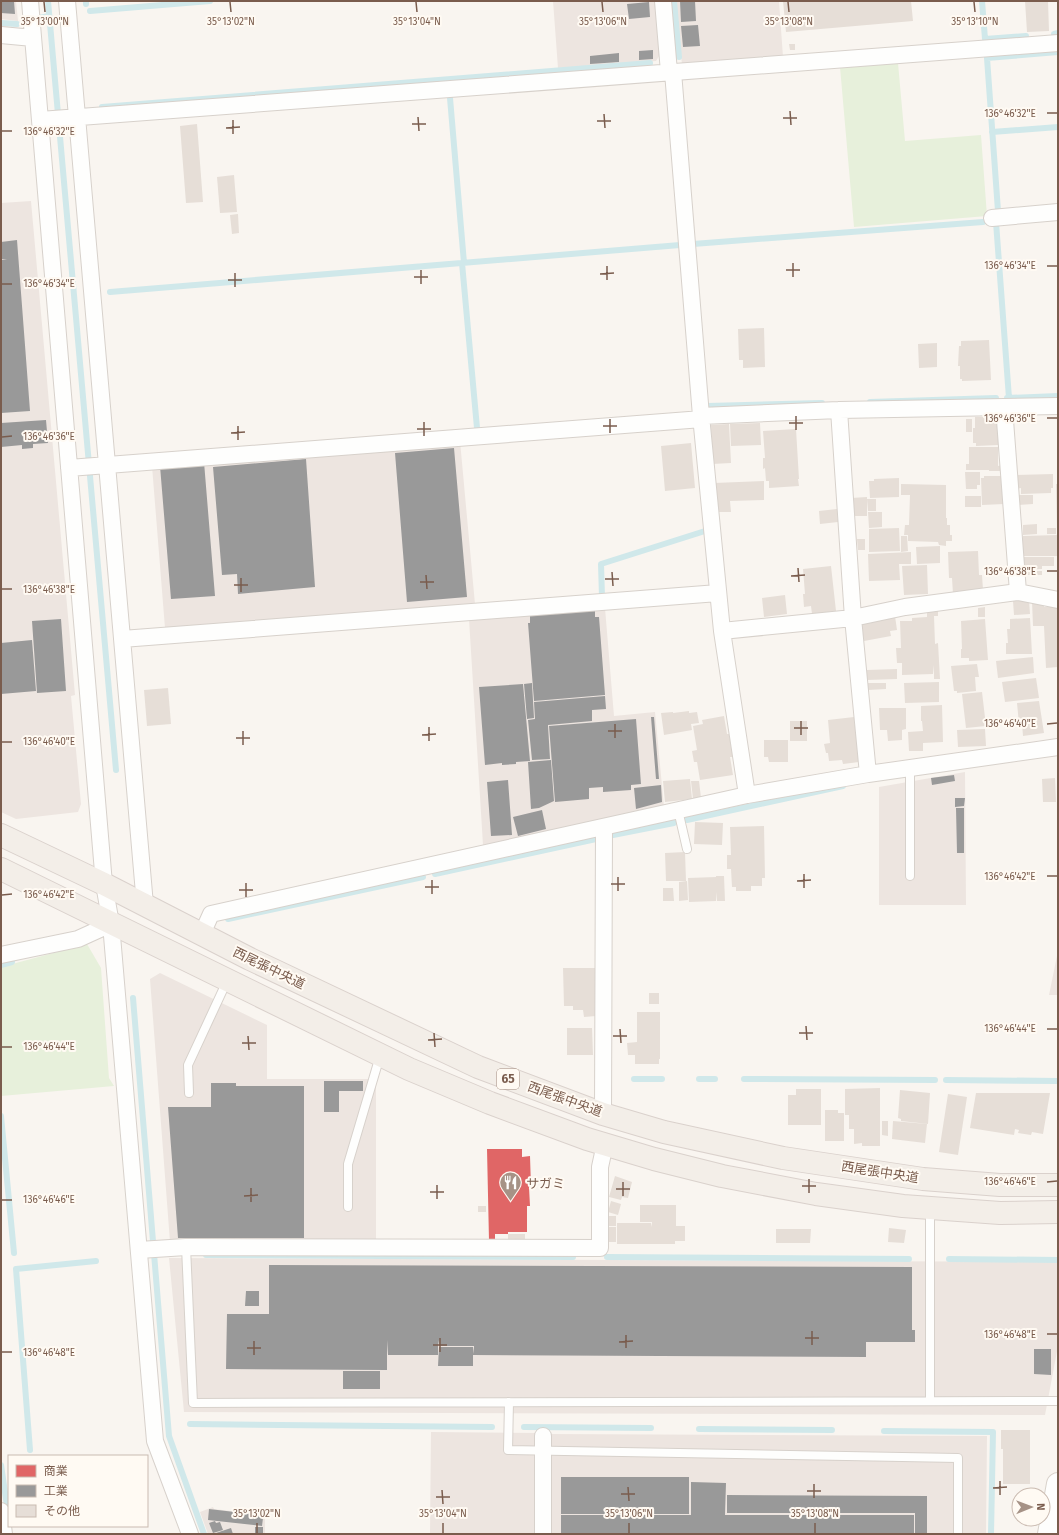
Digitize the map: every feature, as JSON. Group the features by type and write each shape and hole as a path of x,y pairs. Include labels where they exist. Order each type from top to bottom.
{"main road":[{"name":"西尾張中央道","path":"1,835 104,884 250,959 478,1067 603,1114 664,1132 783,1158 924,1179 1000,1185 1058,1185"},
{"name":"65","path":"1,870 409,1070 490,1103 605,1144 654,1159 736,1179 816,1194 902,1206 1000,1213 1058,1212"},
{"path":"1049,1534 1058,1484"}],"street":[{"path":"30,1 33,38 45,120 104,884 111,924 142,1250 155,1441 190,1534"},
{"path":"67,1 74,118 103,465 122,639 145,905"},
{"path":"663,1 671,72 701,417 722,631 747,795"},
{"path":"1,35 33,38"},
{"path":"45,120 1058,43"},
{"path":"992,218 1058,212"},
{"path":"73,468 701,417 839,410 1058,406"},
{"path":"1004,407 1018,592"},
{"path":"839,410 853,618 868,774"},
{"path":"722,631 853,618 905,607 1018,592 1058,600"},
{"path":"122,639 718,593"},
{"path":"202,934 211,914 678,810 747,795 868,774 1058,747"},
{"path":"603,1114 604,827"},
{"path":"1,955 78,939 111,924"},
{"path":"142,1250 186,1247 600,1248 600,1167 605,1144"},
{"path":"543,1443 543,1534"},
{"path":"1,1511 4,1534"}],"lane":[{"path":"910,768 910,876"},
{"path":"678,810 687,849"},
{"path":"188,1093 188,1065 227,981"},
{"path":"348,1207 348,1164 380,1056"},
{"path":"930,1208 930,1401"},
{"path":"186,1247 193,1403 1058,1400"},
{"path":"509,1402 508,1450 543,1443 958,1458 958,1534"}],"shaded area":[{"path":"1,1 16,1 18,21 1,19"},
{"path":"553,1 656,1 661,53 656,61 558,68"},
{"path":"676,1 779,1 783,57 682,65"},
{"path":"31,201 75,695 71,696 81,804 78,812 16,819 1,812 1,203"},
{"path":"460,441 475,604 165,628 152,466"},
{"path":"605,608 614,716 655,712 664,807 483,845 469,619"},
{"path":"965,772 966,905 879,905 879,787"},
{"path":"1058,951 1058,995 1049,995"},
{"path":"160,973 267,1025 267,1079 376,1079 376,1243 170,1242 150,979"},
{"path":"169,1258 1058,1262 1058,1346 1045,1415 184,1412"},
{"path":"431,1432 538,1433 538,1534 430,1534"},
{"path":"549,1434 987,1436 986,1534 547,1534"},
{"path":"213,1507 214,1509 265,1515 265,1534 208,1534 200,1512"}],"green space":[{"path":"898,63 905,141 981,135 987,216 854,227 840,67"},
{"path":"87,944 101,968 109,1078 114,1086 1,1096 1,967"}],"building: 商業":[{"path":"487,1149 522,1149 522,1157 530,1156 531,1187 529,1187 530,1206 527,1206 527,1232 495,1234 495,1241 489,1241"}],"building: 工業":[{"path":"1,1 14,1 15,14 1,13"},
{"path":"680,1 695,1 696,21 681,22"},
{"path":"649,2 650,17 629,19 627,4"},
{"path":"698,25 700,46 683,47 681,26"},
{"path":"653,50 653,59 639,60 639,51"},
{"path":"619,53 619,62 590,64 590,56"},
{"path":"17,240 30,411 1,413 1,260 7,260 1,259 1,242"},
{"path":"46,420 48,443 33,444 33,448 22,449 22,445 1,447 1,423"},
{"path":"454,448 467,597 407,602 395,453"},
{"path":"306,459 315,587 238,594 237,574 222,575 213,467"},
{"path":"204,462 215,596 171,599 160,466"},
{"path":"595,610 595,617 599,617 605,695 534,701 528,623 530,623 530,615"},
{"path":"61,619 66,691 37,693 32,621"},
{"path":"32,640 36,691 1,694 1,643"},
{"path":"532,683 534,718 527,719 524,684"},
{"path":"523,684 530,761 516,762 516,764 502,765 502,763 485,765 479,687"},
{"path":"605,696 606,709 592,710 592,721 548,725 550,759 532,760 528,720 535,719 534,702"},
{"path":"651,717 654,717 659,779 656,779"},
{"path":"636,719 641,784 631,785 631,790 603,792 603,787 589,788 589,799 555,802 549,726"},
{"path":"551,760 554,801 539,808 531,809 528,762"},
{"path":"954,775 955,781 932,785 931,778"},
{"path":"508,780 512,835 491,836 487,782"},
{"path":"661,785 662,802 636,809 634,788"},
{"path":"955,798 965,798 964,806 955,807"},
{"path":"956,808 964,808 964,853 957,853"},
{"path":"542,810 546,829 518,836 513,817"},
{"path":"324,1081 363,1081 363,1091 339,1091 339,1112 324,1112"},
{"path":"211,1083 236,1083 236,1086 304,1086 304,1238 178,1238 168,1107 211,1107"},
{"path":"269,1265 912,1267 912,1330 915,1330 915,1342 866,1342 866,1357 473,1355 473,1366 438,1366 439,1347 473,1347 474,1354 474,1346 439,1346 438,1340 438,1355 388,1355 387,1340 387,1370 226,1369 227,1314 269,1314"},
{"path":"246,1291 259,1291 259,1306 245,1306"},
{"path":"1034,1349 1051,1349 1051,1375 1034,1374"},
{"path":"343,1371 380,1371 380,1389 343,1389"},
{"path":"561,1477 689,1477 689,1514 561,1514"},
{"path":"691,1482 726,1483 725,1515 914,1515 914,1534 561,1534 561,1515 691,1515"},
{"path":"727,1495 927,1496 927,1534 915,1534 915,1513 727,1513"},
{"path":"209,1509 260,1515 260,1518 263,1518 262,1526 208,1520"},
{"path":"215,1521 216,1523 220,1522 223,1530 213,1533 209,1523"},
{"path":"255,1527 263,1527 263,1534 255,1534"},
{"path":"231,1528 233,1534 213,1534"}],"building: その他":[{"path":"783,1 911,1 913,21 786,32"},
{"path":"1025,1 1048,1 1049,31 1027,32"},
{"path":"789,44 795,44 795,50 790,50"},
{"path":"197,124 203,202 186,203 180,126"},
{"path":"234,175 237,212 220,213 217,177"},
{"path":"238,214 239,233 232,234 230,215"},
{"path":"764,328 765,367 743,368 743,360 739,360 738,329"},
{"path":"989,340 991,380 962,381 962,379 960,379 960,366 958,366 959,346 961,346 961,341"},
{"path":"937,343 937,367 919,368 918,344"},
{"path":"975,417 998,417 998,445 976,446 976,443 973,443"},
{"path":"966,419 972,419 972,432 966,432"},
{"path":"760,423 761,445 731,446 730,424"},
{"path":"729,424 731,463 712,464 711,425"},
{"path":"796,429 799,486 769,488 769,481 766,481 765,468 763,469 763,458 765,458 763,431"},
{"path":"691,443 695,488 665,491 661,446"},
{"path":"969,447 998,447 998,466 1002,465 1002,471 966,470 966,464 969,464"},
{"path":"965,472 980,472 980,485 977,485 977,489 966,489"},
{"path":"1053,474 1053,488 1051,488 1051,493 1021,494 1021,488 1016,489 1016,475"},
{"path":"984,476 1004,476 1004,504 982,505 981,478 984,478"},
{"path":"899,478 899,497 870,498 869,481 874,481 874,479"},
{"path":"764,481 764,500 730,501 731,512 715,512 714,483"},
{"path":"901,484 946,485 946,518 947,525 950,525 950,535 952,535 952,541 946,541 946,546 939,545 938,542 908,541 908,535 904,535 905,525 909,525 910,495 901,495"},
{"path":"1056,484 1058,484 1058,526 1057,526"},
{"path":"1018,495 1033,495 1033,504 1018,505"},
{"path":"965,496 981,496 981,507 965,507"},
{"path":"867,497 867,516 852,516 851,498"},
{"path":"867,499 876,499 876,511 868,511"},
{"path":"837,509 838,522 820,524 819,511"},
{"path":"868,512 882,512 882,527 869,528"},
{"path":"1037,524 1037,534 1023,535 1023,525"},
{"path":"899,528 900,551 869,552 869,529"},
{"path":"1047,528 1056,528 1056,534 1047,534"},
{"path":"1058,535 1058,556 1023,556 1023,536"},
{"path":"901,536 907,536 908,551 901,552"},
{"path":"857,539 865,539 865,550 858,550"},
{"path":"940,546 940,563 917,564 916,547"},
{"path":"978,551 979,575 982,575 983,590 953,594 952,578 949,578 948,552"},
{"path":"911,552 911,564 899,564 900,580 869,581 868,554"},
{"path":"1023,557 1054,557 1054,566 1042,566 1042,569 1024,570"},
{"path":"927,565 928,594 904,595 902,566"},
{"path":"831,566 836,611 812,614 811,606 804,607 803,594 805,594 803,569"},
{"path":"1025,571 1042,571 1042,575 1025,575"},
{"path":"785,595 787,614 764,617 762,598"},
{"path":"1029,600 1030,614 1014,615 1013,601"},
{"path":"1032,601 1044,603 1044,607 1057,607 1058,667 1046,668 1044,626 1033,626"},
{"path":"985,607 985,617 978,617 978,608"},
{"path":"927,609 938,609 938,616 934,616 935,644 938,643 940,679 934,679 934,665 933,674 902,675 902,663 897,663 896,648 901,648 900,621 912,621 912,618 927,617"},
{"path":"895,616 897,630 890,631 891,636 864,641 860,621"},
{"path":"1030,618 1032,654 1006,654 1006,643 1008,643 1007,629 1010,629 1010,619"},
{"path":"985,619 988,660 969,661 969,658 961,658 961,621"},
{"path":"1033,657 1034,673 998,678 996,661"},
{"path":"977,664 979,677 975,677 976,691 957,693 957,691 954,691 951,666"},
{"path":"897,669 897,679 867,680 867,670"},
{"path":"1036,678 1039,698 1005,702 1002,682"},
{"path":"939,682 939,702 905,703 904,683"},
{"path":"868,683 886,683 886,689 868,690"},
{"path":"168,688 171,724 147,726 144,690"},
{"path":"982,692 986,726 966,728 962,694"},
{"path":"1039,701 1044,733 1023,736 1022,723 1019,724 1017,703"},
{"path":"942,705 943,742 923,743 923,751 909,751 908,732 923,731 921,706"},
{"path":"879,708 906,708 906,729 902,730 902,740 888,741 887,730 880,730"},
{"path":"689,711 689,713 697,712 699,723 691,724 692,730 664,735 661,713"},
{"path":"724,716 733,757 730,757 733,775 700,780 697,762 694,762 692,751 697,750 693,726 703,724 702,720"},
{"path":"854,717 859,762 843,764 842,760 829,761 828,753 826,753 824,744 830,743 828,720"},
{"path":"790,721 807,721 807,741 790,741"},
{"path":"985,729 986,746 958,747 957,730"},
{"path":"764,740 788,740 788,762 769,762 768,757 764,757"},
{"path":"1055,778 1056,802 1043,802 1042,779"},
{"path":"690,779 692,799 665,802 663,781"},
{"path":"691,781 699,781 701,798 693,799"},
{"path":"695,822 723,823 722,845 694,844"},
{"path":"764,826 765,878 762,878 762,886 751,886 751,891 736,891 736,887 732,887 731,869 727,869 727,855 731,855 730,827"},
{"path":"685,852 686,881 666,881 665,853"},
{"path":"724,876 725,901 717,901 716,892 716,901 689,902 688,878"},
{"path":"687,881 688,900 679,901 679,882"},
{"path":"663,888 673,888 674,901 663,901"},
{"path":"563,968 595,968 596,1016 584,1017 583,1010 573,1010 573,1006 564,1006"},
{"path":"649,993 659,993 659,1004 649,1004"},
{"path":"637,1012 660,1012 659,1064 635,1064 635,1055 628,1055 627,1043 637,1042"},
{"path":"567,1028 592,1028 593,1055 567,1055"},
{"path":"880,1088 880,1146 862,1146 862,1143 854,1144 854,1129 849,1129 849,1115 845,1115 845,1089"},
{"path":"796,1089 821,1089 821,1125 788,1125 788,1095 796,1095"},
{"path":"900,1090 930,1093 928,1124 901,1121 901,1119 898,1118"},
{"path":"976,1093 1050,1093 1043,1134 1032,1132 1031,1135 1018,1133 1019,1130 1015,1129 1014,1135 970,1128"},
{"path":"948,1094 967,1097 958,1155 939,1152"},
{"path":"825,1110 838,1110 838,1113 844,1113 844,1141 825,1141"},
{"path":"882,1121 888,1121 888,1136 882,1135"},
{"path":"893,1121 927,1124 925,1143 892,1139"},
{"path":"615,1176 632,1182 628,1198 622,1197 621,1200 609,1197"},
{"path":"611,1201 621,1204 618,1215 608,1212"},
{"path":"640,1205 676,1205 676,1226 685,1226 685,1241 675,1241 675,1244 617,1244 617,1223 651,1223 652,1227 652,1222 640,1222"},
{"path":"478,1206 486,1206 486,1212 478,1212"},
{"path":"607,1216 616,1216 616,1226 607,1226"},
{"path":"607,1227 616,1227 616,1242 607,1242"},
{"path":"889,1228 906,1230 904,1243 888,1242"},
{"path":"776,1229 811,1229 810,1243 776,1243"},
{"path":"508,1234 525,1234 525,1241 508,1241"},
{"path":"1001,1430 1030,1430 1030,1484 1003,1484 1003,1449 1001,1449"}],"waterway":[{"path":"48,1 116,770"},
{"path":"90,11 210,1"},
{"path":"674,1 679,57"},
{"path":"982,1 985,39 1026,36"},
{"path":"39,18 49,16"},
{"path":"1,23 17,24"},
{"path":"1054,34 1058,33"},
{"path":"998,211 987,58 1058,52"},
{"path":"102,107 650,63"},
{"path":"450,98 464,263"},
{"path":"992,132 1058,127"},
{"path":"693,244 983,222"},
{"path":"1001,222 996,222 1009,398"},
{"path":"110,292 680,245"},
{"path":"462,263 477,428"},
{"path":"1007,398 1058,396"},
{"path":"870,402 996,398"},
{"path":"707,406 822,403"},
{"path":"598,597 602,597 601,564 705,531"},
{"path":"687,820 843,786"},
{"path":"613,835 674,823"},
{"path":"435,874 596,839"},
{"path":"228,919 423,877"},
{"path":"1,965 12,962"},
{"path":"133,998 169,1436 204,1534"},
{"path":"634,1079 662,1079"},
{"path":"699,1079 715,1079"},
{"path":"744,1079 935,1080"},
{"path":"946,1080 1058,1081"},
{"path":"1,1116 14,1253"},
{"path":"206,1255 573,1257"},
{"path":"607,1257 909,1259"},
{"path":"949,1259 1058,1260"},
{"path":"30,1450 16,1269 96,1261"},
{"path":"190,1424 492,1427"},
{"path":"524,1427 651,1428"},
{"path":"699,1429 832,1430"},
{"path":"884,1431 993,1432 991,1534"},
{"path":"1,1465 8,1513"}],"place":[{"name":"サガミ","path":"511,1202"}]}
